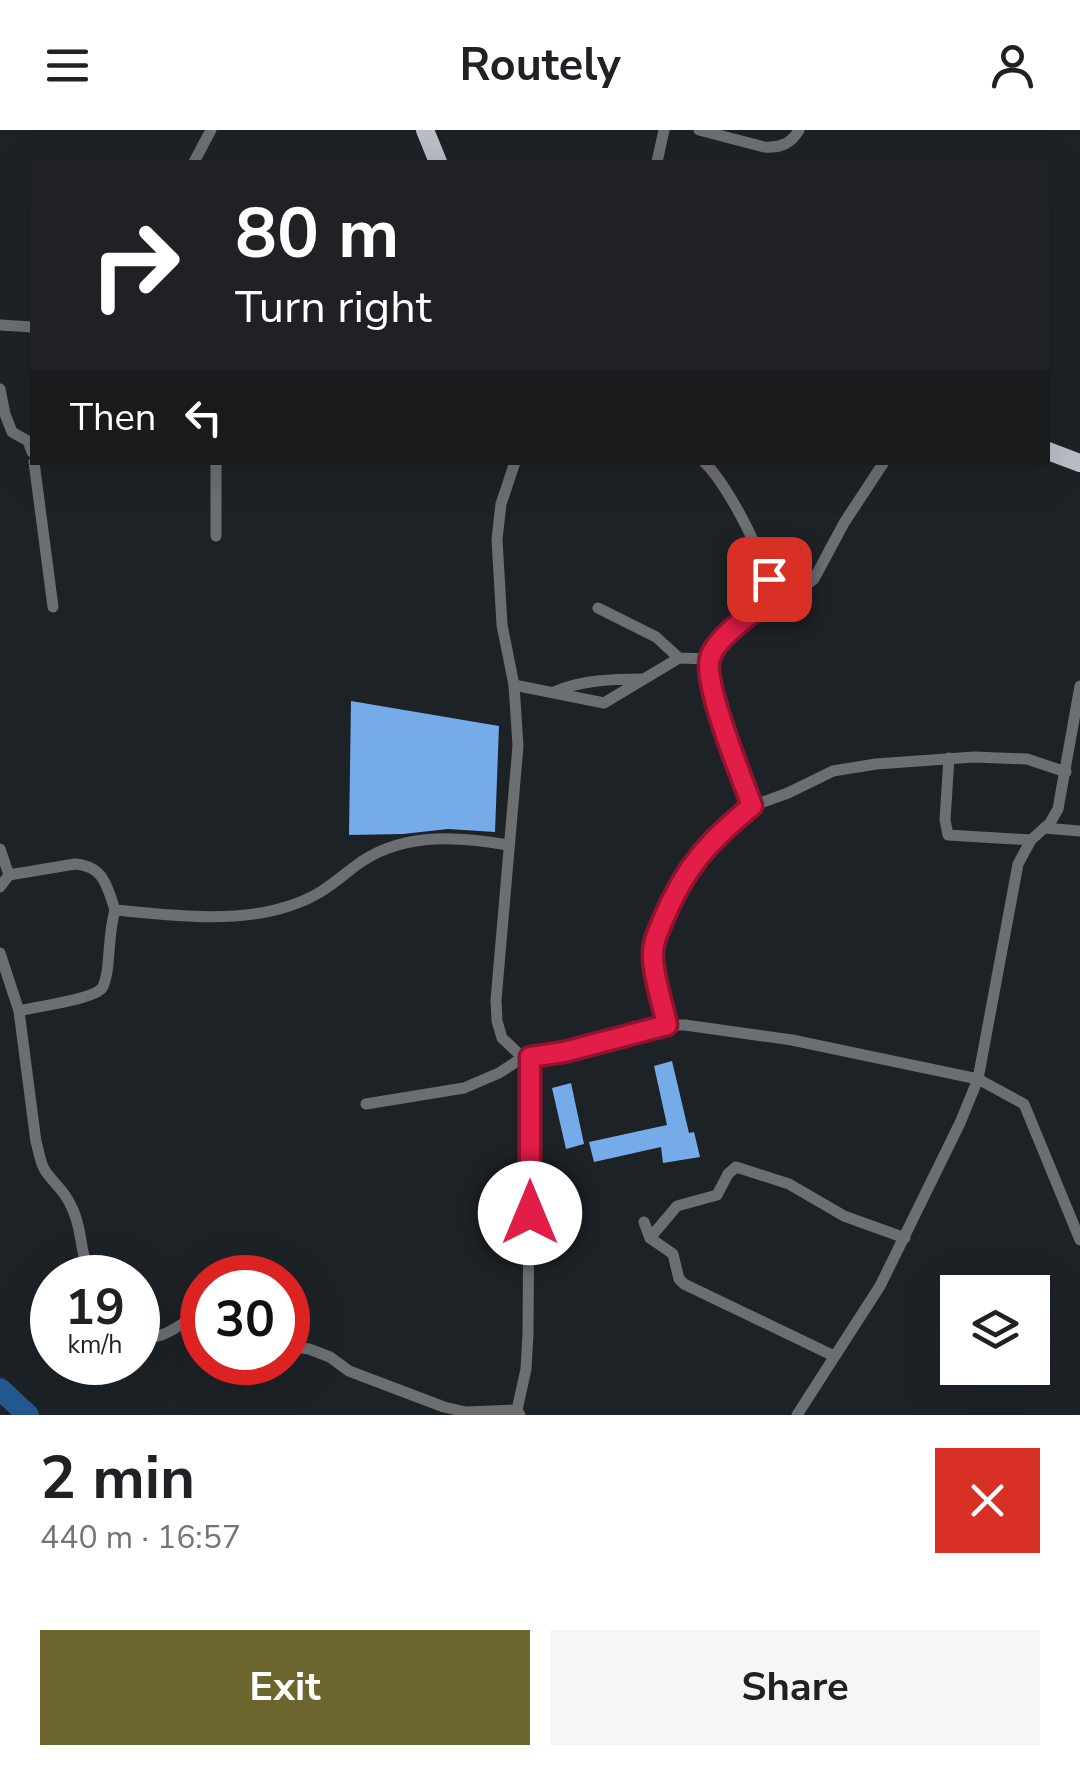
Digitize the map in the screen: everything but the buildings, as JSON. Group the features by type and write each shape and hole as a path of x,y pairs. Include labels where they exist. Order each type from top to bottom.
{"main road":[{"path":"425,130 437,160"},
{"path":"1050,452 1080,463"}],"street":[{"path":"195,160 211,130"},
{"path":"657,160 664,130"},
{"path":"699,130 773,148 784,146 798,130"},
{"path":"0,325 30,328"},
{"path":"0,390 12,432 30,443"},
{"path":"34,465 53,607"},
{"path":"216,465 216,536"},
{"path":"514,465 501,504 497,539 502,624 514,685 518,746 496,1000 502,1038 527,1056 564,1052 667,1025 722,1028 978,1079 1024,1104 1080,1240"},
{"path":"707,465 717,476 753,542 769,579 771,599"},
{"path":"752,806 711,686 709,658 718,644 771,599 799,590 814,580 844,523 882,465"},
{"path":"598,608 656,637 679,658"},
{"path":"514,685 604,703 679,658 709,658"},
{"path":"554,692 582,683 645,680"},
{"path":"797,1415 880,1286 978,1079 1015,875 1031,840 1058,809 1080,686"},
{"path":"667,1025 653,966 655,939 679,885 698,855 752,806 834,771 876,764 974,756 1028,759 1066,772"},
{"path":"948,758 948,836 1031,840"},
{"path":"1044,828 1080,831"},
{"path":"114,910 190,916 268,912 319,894 371,857 407,842 451,838 508,845"},
{"path":"0,849 9,875"},
{"path":"0,887 9,875 86,864 101,877 114,910 102,988 76,999 19,1011"},
{"path":"0,953 19,1011 36,1142 46,1172 56,1180 78,1220 82,1255"},
{"path":"366,1104 464,1088 527,1056"},
{"path":"310,1350 349,1370 444,1407 466,1412 519,1413 528,1332 527,1056"},
{"path":"650,1238 678,1206 717,1195 728,1174 736,1168 789,1184 844,1216 905,1238"},
{"path":"644,1222 650,1238 673,1254 684,1284 834,1356"}],"waterway":[{"path":"0,1389 28,1415"}],"route":[{"path":"530,1213 530,1057 667,1025 653,966 655,939 679,885 698,855 752,806 711,686 709,658 718,644 771,599 769,579"}]}
